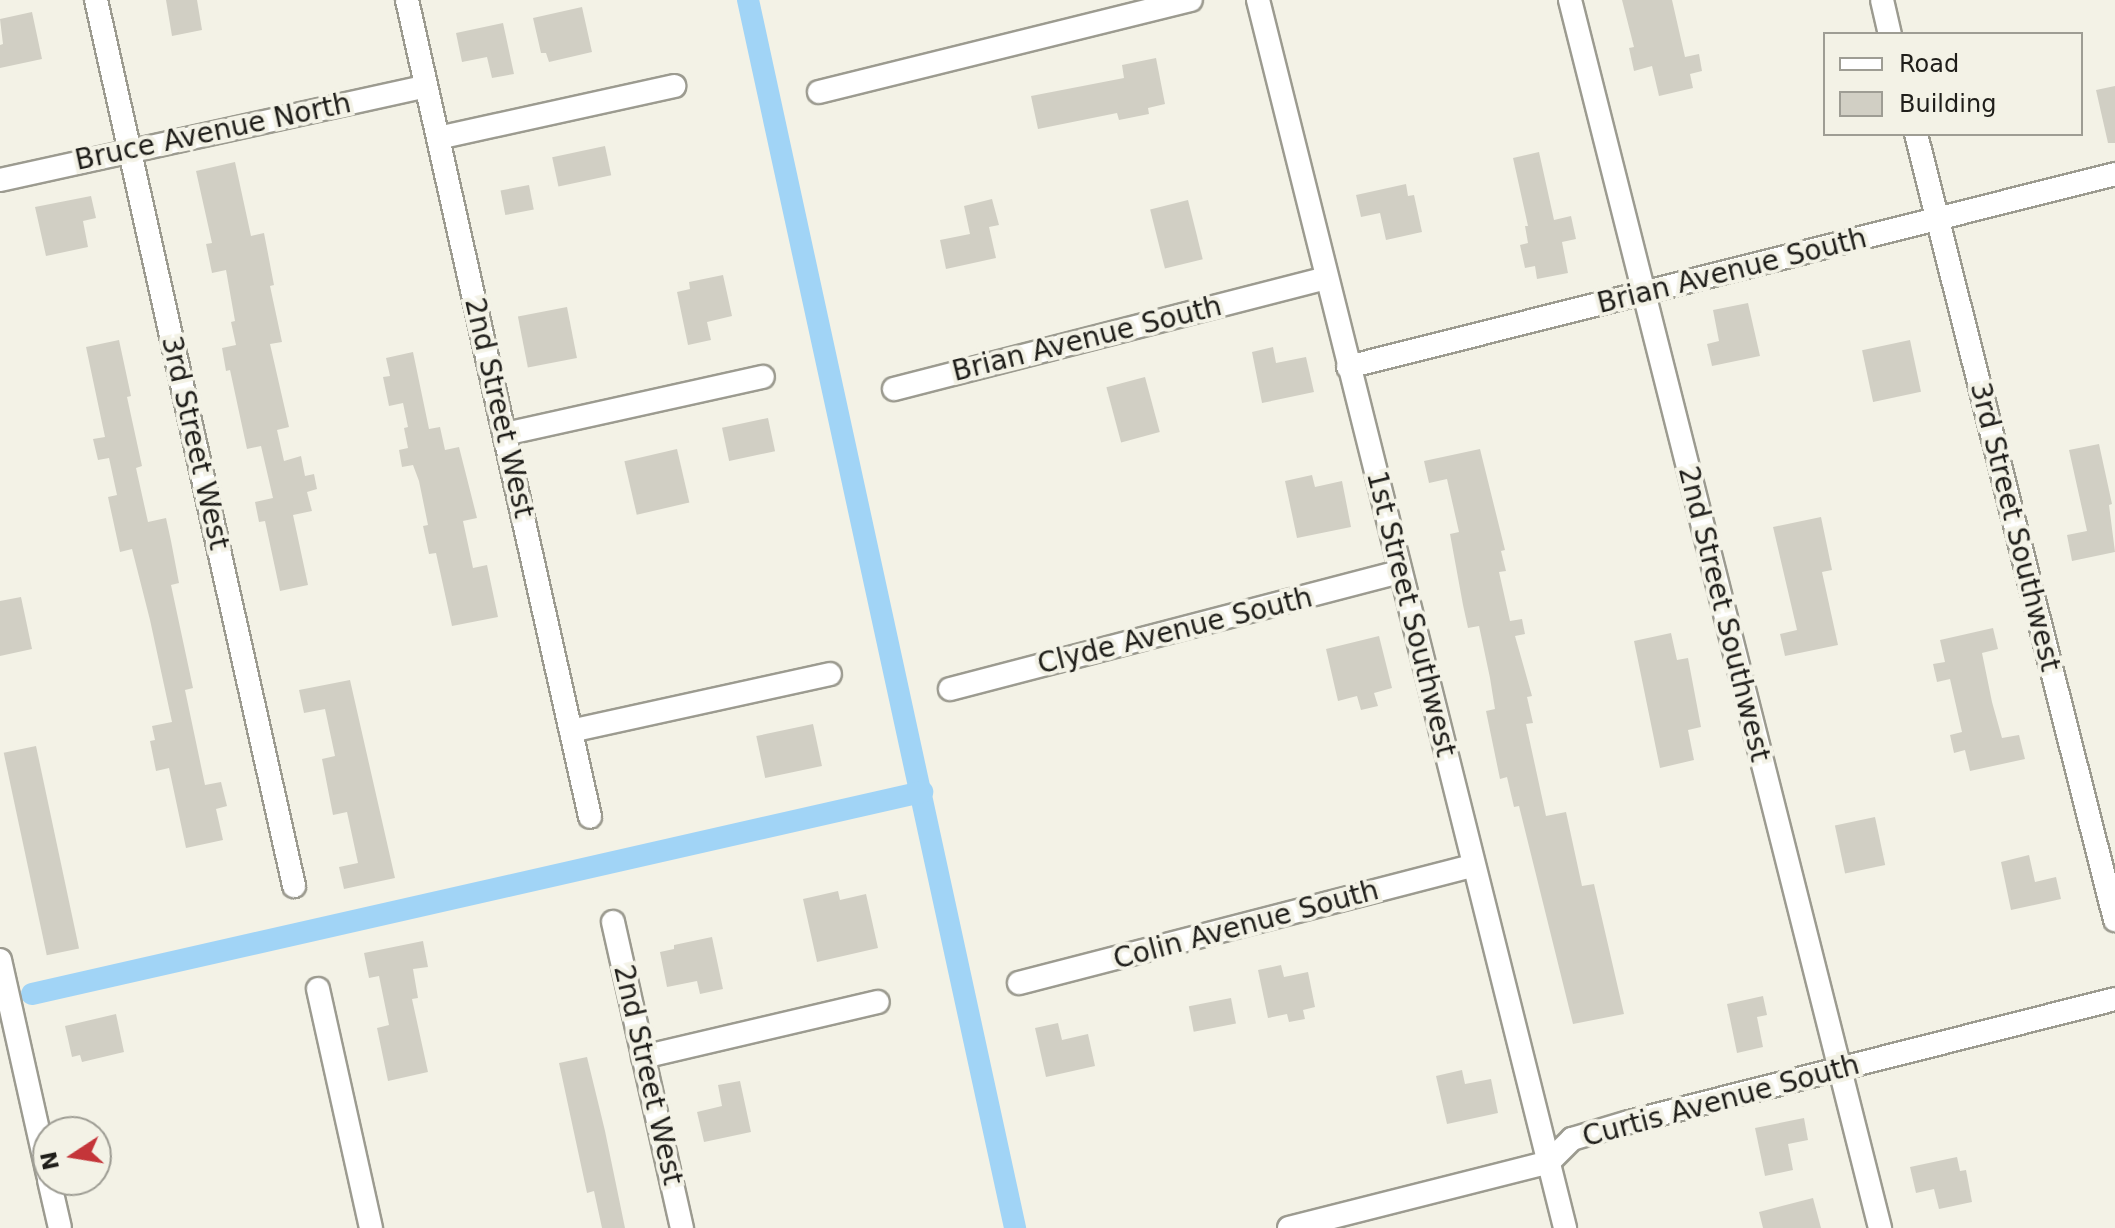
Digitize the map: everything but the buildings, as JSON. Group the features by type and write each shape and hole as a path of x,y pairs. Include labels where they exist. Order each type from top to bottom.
{"street":[{"name":"3rd Street West","path":"96,0 294,886"},
{"name":"2nd Street West","path":"407,0 590,817"},
{"path":"819,92 1191,0"},
{"name":"1st Street Southwest","path":"1258,0 1565,1228"},
{"name":"2nd Street Southwest","path":"1570,0 1880,1228"},
{"path":"1882,0 1890,32"},
{"name":"Bruce Avenue North","path":"0,180 426,86"},
{"path":"438,138 674,86"},
{"name":"3rd Street Southwest","path":"1916,136 2115,920"},
{"name":"Brian Avenue South","path":"1348,367 2115,174"},
{"name":"Brian Avenue South","path":"894,389 1326,278"},
{"path":"505,434 763,377"},
{"name":"Clyde Avenue South","path":"950,689 1400,572"},
{"path":"571,731 830,674"},
{"name":"Colin Avenue South","path":"1019,983 1473,866"},
{"name":"2nd Street West","path":"613,922 682,1228"},
{"path":"0,960 35,1116"},
{"path":"318,989 371,1228"},
{"name":"Curtis Avenue South","path":"1289,1228 1549,1162 1572,1139 2115,999"},
{"path":"643,1057 878,1002"},
{"path":"53,1196 60,1228"}],"waterway":[{"path":"748,0 1015,1228"},
{"path":"32,994 922,792"}]}
